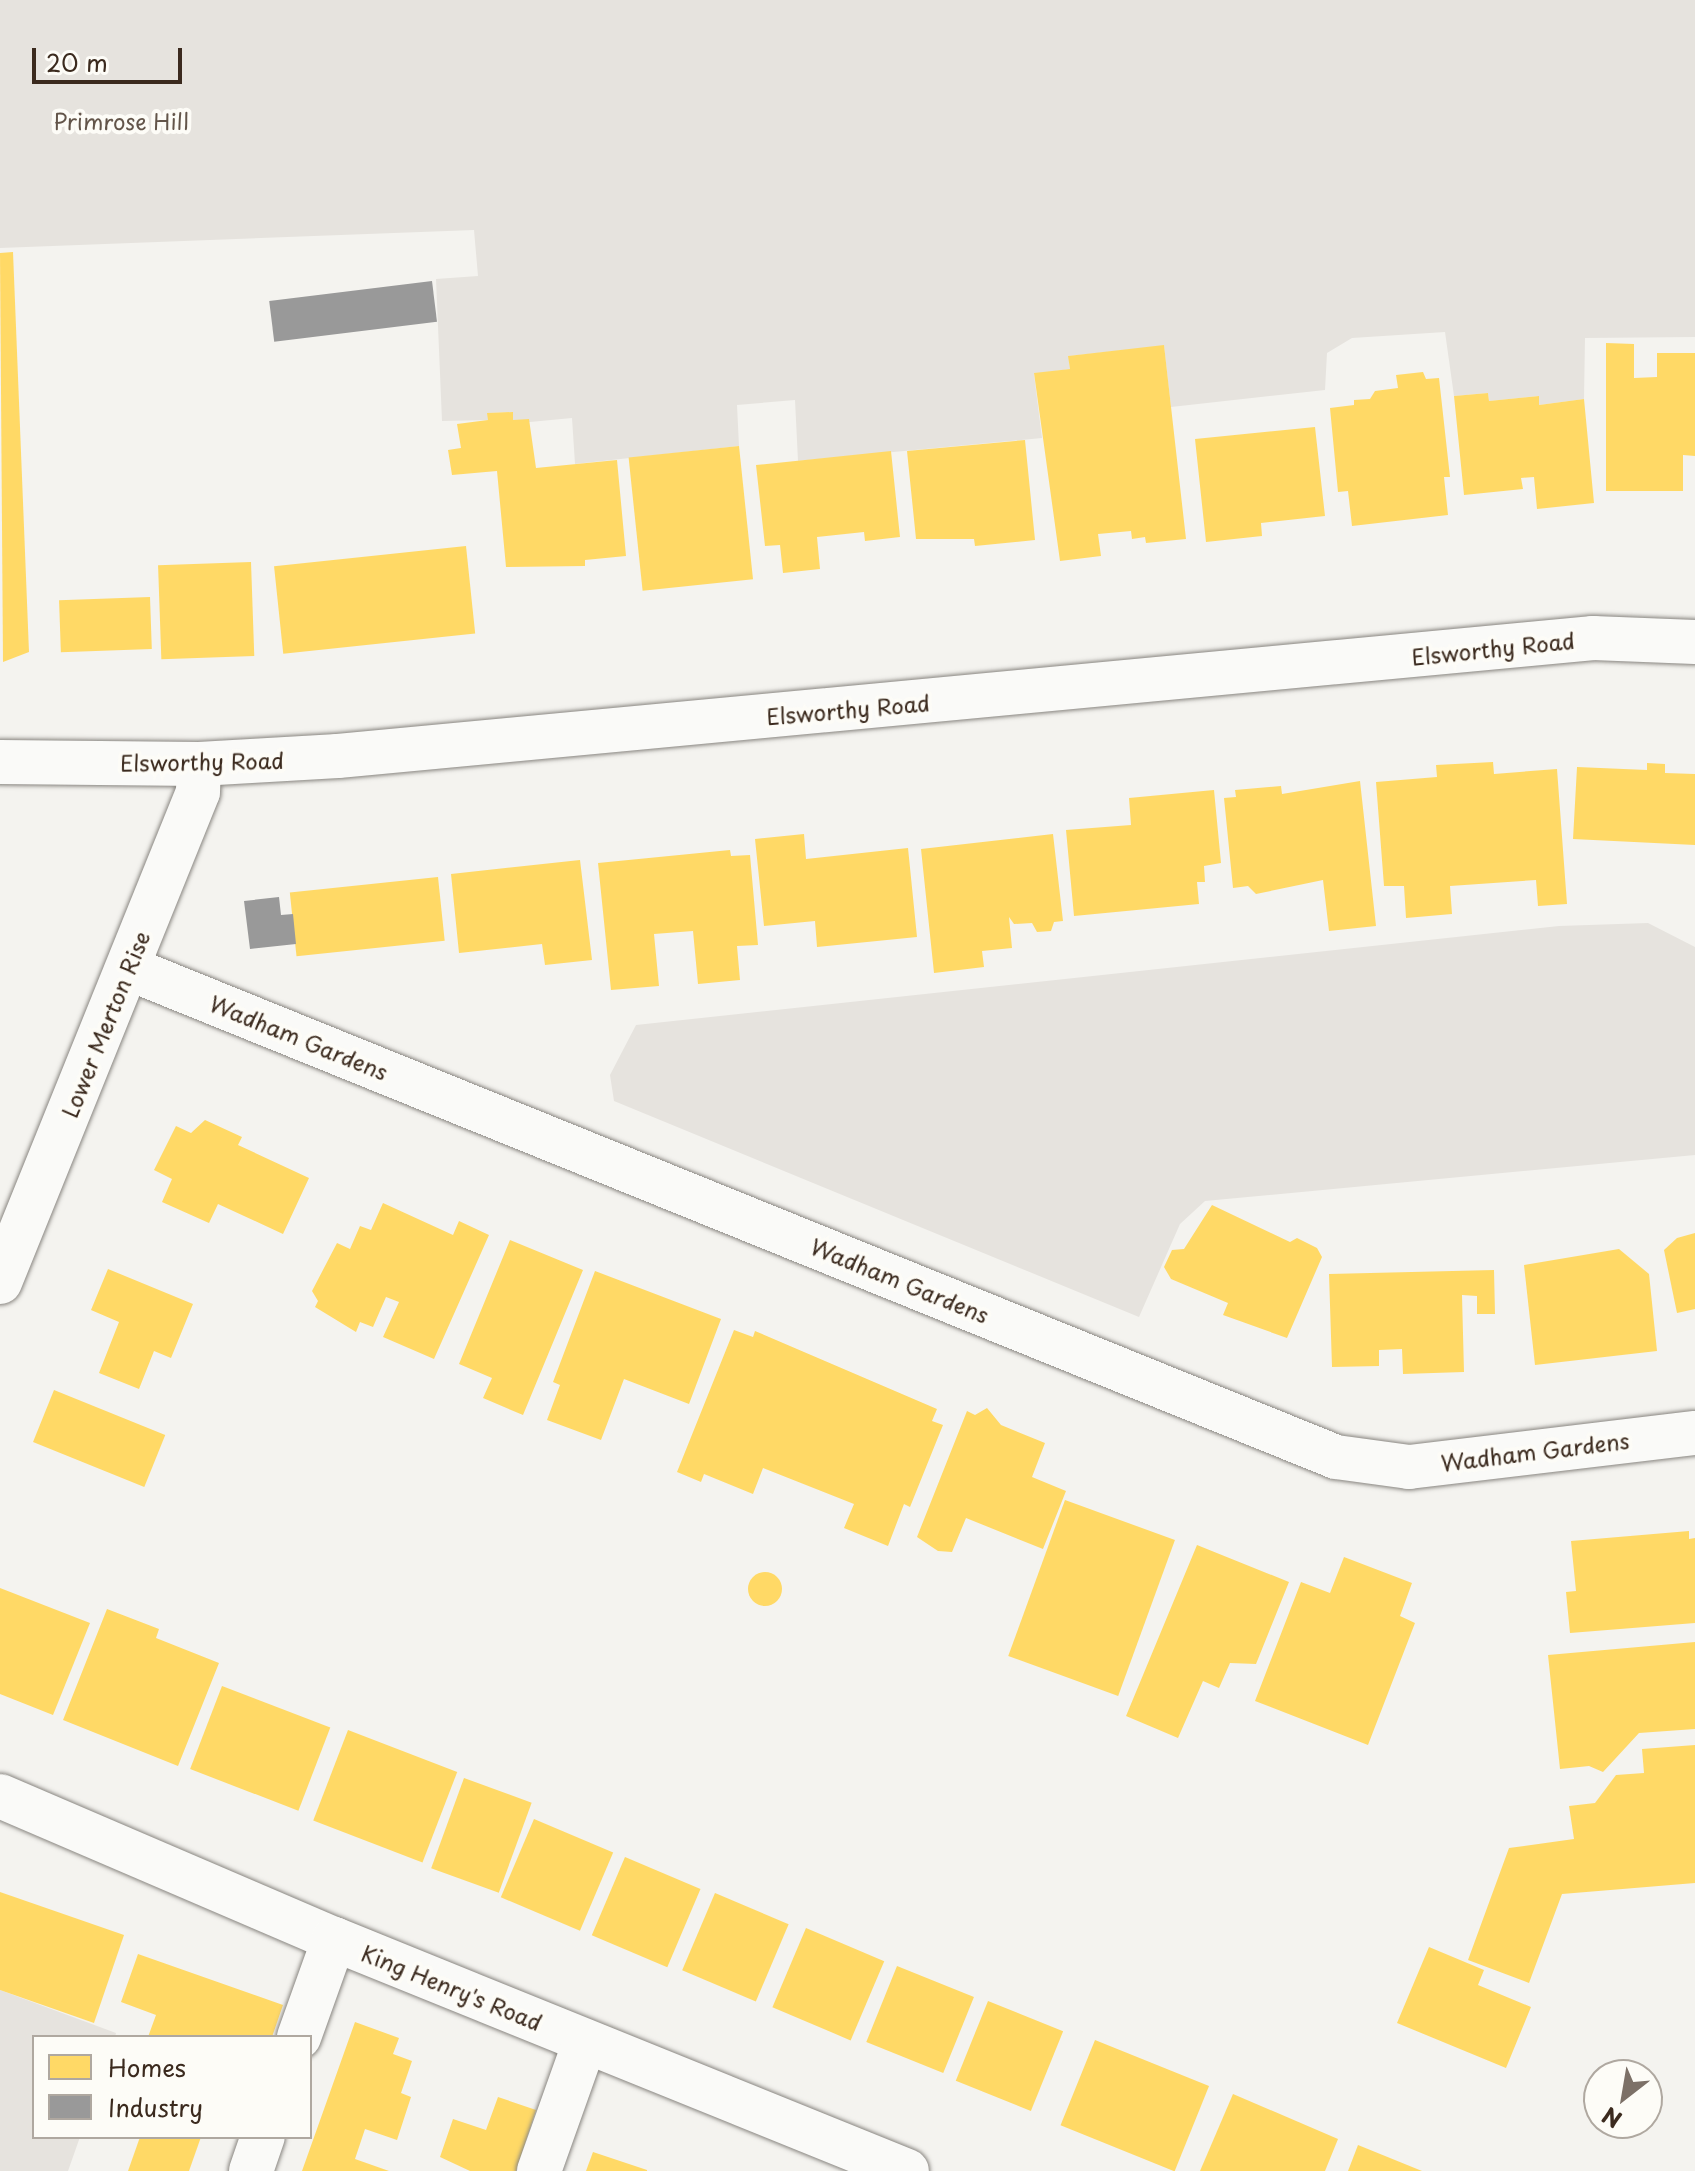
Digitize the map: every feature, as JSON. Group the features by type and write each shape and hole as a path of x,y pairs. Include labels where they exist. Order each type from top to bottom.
{"street":[{"name":"Elsworthy Road","path":"0,762 199,764 338,756 1593,638 1695,642"},
{"name":"Lower Merton Rise","path":"0,1282 198,792 199,764"},
{"name":"Wadham Gardens","path":"128,968 1336,1457 1409,1467 1695,1433"},
{"name":"King Henry's Road","path":"0,1796 334,1939 907,2171"},
{"path":"300,2035 334,1939"},
{"path":"539,2171 585,2042"},
{"path":"251,2171 262,2139"}],"shaded area":[{"path":"0,0 1695,0 1695,337 1585,338 1584,399 1539,405 1538,396 1489,401 1488,393 1454,396 1445,332 1352,338 1327,353 1325,390 1171,407 1164,346 1069,356 1070,369 1034,374 1042,438 798,461 795,400 737,405 739,446 575,464 572,418 530,422 513,420 512,412 488,413 488,420 442,421 436,279 478,276 474,230 0,248"},
{"path":"1648,923 1695,947 1695,1155 1205,1201 1180,1224 1139,1317 614,1101 610,1075 636,1025 1559,926"},
{"path":"0,1990 116,2033 32,2035 32,2139 79,2139 68,2171 0,2171"}],"building: Homes":[{"path":"13,252 29,652 3,662 0,253"},
{"path":"1606,343 1634,344 1634,378 1657,377 1657,353 1695,353 1695,456 1683,455 1683,491 1606,491"},
{"path":"1164,345 1186,539 1146,543 1145,537 1132,539 1131,531 1098,534 1101,556 1060,561 1034,373 1070,369 1068,356"},
{"path":"1423,372 1426,379 1439,378 1450,477 1444,477 1448,515 1352,526 1348,491 1338,492 1330,408 1354,405 1354,400 1370,399 1375,391 1398,388 1396,375"},
{"path":"1488,393 1489,401 1539,396 1539,405 1584,399 1594,503 1537,509 1534,477 1521,478 1523,489 1464,495 1454,396"},
{"path":"513,412 513,420 529,419 536,468 617,460 626,556 585,560 585,566 506,567 497,471 452,475 448,450 461,448 457,424 488,420 487,413"},
{"path":"1315,427 1325,516 1261,523 1262,536 1206,542 1195,439"},
{"path":"1025,440 1035,540 975,546 974,539 916,539 907,451"},
{"path":"739,446 753,579 643,591 629,458"},
{"path":"891,451 900,537 865,541 864,532 817,537 820,569 783,573 780,545 765,546 756,465"},
{"path":"466,546 475,634 283,654 274,566"},
{"path":"251,562 254,656 161,659 158,565"},
{"path":"150,597 152,649 61,652 59,600"},
{"path":"1493,762 1494,774 1557,769 1567,904 1538,906 1536,880 1450,886 1452,914 1406,918 1404,886 1384,886 1376,782 1437,777 1436,765"},
{"path":"1647,763 1665,764 1665,773 1695,774 1695,845 1573,839 1577,767 1647,770"},
{"path":"1360,781 1376,926 1329,931 1323,880 1256,894 1248,886 1233,888 1224,798 1236,797 1235,790 1281,786 1282,794"},
{"path":"1214,790 1221,863 1204,866 1205,882 1197,882 1199,904 1074,916 1066,830 1131,825 1129,798"},
{"path":"804,834 806,859 908,848 917,937 817,947 815,921 764,926 755,839"},
{"path":"1053,834 1063,921 1054,922 1051,931 1037,932 1032,923 1014,924 1009,917 1012,948 982,951 984,967 934,973 921,849"},
{"path":"730,850 731,856 750,855 758,945 737,946 740,980 698,984 693,931 654,934 659,986 611,990 598,863"},
{"path":"580,860 592,960 545,965 542,944 459,953 451,874"},
{"path":"438,877 445,941 297,956 290,893"},
{"path":"205,1120 242,1137 238,1145 309,1178 283,1234 218,1204 209,1223 162,1202 172,1179 154,1170 176,1126 191,1133"},
{"path":"383,1203 453,1235 459,1221 489,1235 434,1359 383,1337 399,1302 386,1297 373,1327 360,1322 356,1332 315,1307 318,1301 312,1291 337,1243 350,1249 360,1226 371,1230"},
{"path":"1212,1205 1290,1242 1297,1238 1317,1248 1322,1257 1287,1338 1223,1315 1228,1303 1171,1279 1164,1267 1172,1250 1184,1249"},
{"path":"1695,1233 1695,1309 1677,1313 1664,1250 1677,1238"},
{"path":"510,1240 583,1270 523,1415 483,1398 492,1378 459,1364"},
{"path":"1619,1249 1649,1274 1657,1351 1535,1365 1524,1265"},
{"path":"108,1269 193,1304 171,1358 154,1351 139,1389 99,1373 119,1322 91,1310"},
{"path":"1494,1270 1495,1314 1477,1314 1477,1296 1462,1295 1464,1372 1403,1374 1402,1349 1379,1350 1379,1366 1332,1367 1329,1274"},
{"path":"595,1271 721,1319 689,1404 624,1379 601,1440 547,1420 560,1385 553,1382"},
{"path":"734,1330 753,1337 755,1331 937,1409 932,1421 943,1425 910,1507 904,1504 888,1546 844,1528 854,1504 763,1468 753,1494 704,1474 701,1482 677,1472"},
{"path":"54,1390 165,1435 144,1487 33,1442"},
{"path":"987,1408 1001,1425 1045,1443 1032,1477 1066,1491 1043,1549 966,1518 952,1552 938,1551 917,1537 967,1411 975,1415"},
{"path":"1065,1500 1175,1540 1118,1696 1008,1656"},
{"path":"1689,1531 1689,1539 1695,1538 1695,1623 1570,1633 1566,1592 1576,1591 1571,1541"},
{"path":"1197,1545 1289,1582 1256,1664 1230,1663 1219,1688 1203,1681 1178,1738 1126,1716"},
{"path":"1344,1557 1412,1583 1400,1616 1415,1623 1368,1745 1255,1701 1301,1582 1330,1593"},
{"path":"765,1572 777,1577 782,1589 777,1601 765,1606 753,1601 748,1589 753,1577"},
{"path":"0,1588 90,1623 53,1715 0,1694"},
{"path":"107,1609 159,1629 156,1638 219,1663 178,1766 63,1720"},
{"path":"1695,1642 1695,1729 1639,1733 1603,1772 1589,1766 1560,1769 1548,1655"},
{"path":"222,1686 330,1728 298,1811 190,1769"},
{"path":"348,1730 457,1772 422,1862 313,1821"},
{"path":"1695,1745 1695,1883 1562,1894 1529,1983 1468,1960 1509,1848 1574,1839 1569,1806 1595,1803 1616,1775 1644,1773 1642,1749"},
{"path":"464,1778 532,1803 499,1893 431,1868"},
{"path":"534,1819 613,1853 580,1931 501,1897"},
{"path":"625,1857 700,1889 667,1967 592,1935"},
{"path":"0,1892 124,1935 94,2023 0,1990"},
{"path":"715,1893 789,1924 756,2002 682,1970"},
{"path":"806,1928 884,1961 851,2040 772,2007"},
{"path":"1429,1947 1484,1970 1478,1985 1531,2007 1506,2068 1397,2023"},
{"path":"138,1954 283,2005 273,2035 149,2035 156,2015 121,2002"},
{"path":"897,1966 974,1997 943,2073 866,2042"},
{"path":"988,2001 1063,2031 1031,2111 956,2081"},
{"path":"355,2022 399,2038 393,2054 412,2061 401,2093 411,2097 397,2140 365,2129 355,2159 389,2171 302,2171"},
{"path":"1095,2040 1209,2086 1175,2171 1061,2125"},
{"path":"1233,2094 1338,2139 1325,2171 1200,2171"},
{"path":"498,2097 536,2110 516,2171 470,2171 440,2157 453,2119 486,2130"},
{"path":"139,2139 200,2139 189,2171 128,2171"},
{"path":"1358,2145 1422,2171 1348,2171"},
{"path":"593,2152 647,2170 647,2171 586,2171"}],"building: Industry":[{"path":"432,281 437,322 274,342 269,301"},
{"path":"279,897 281,915 293,914 296,944 250,949 244,901"}],"park label":[{"name":"Primrose Hill","path":"121,121"}]}
